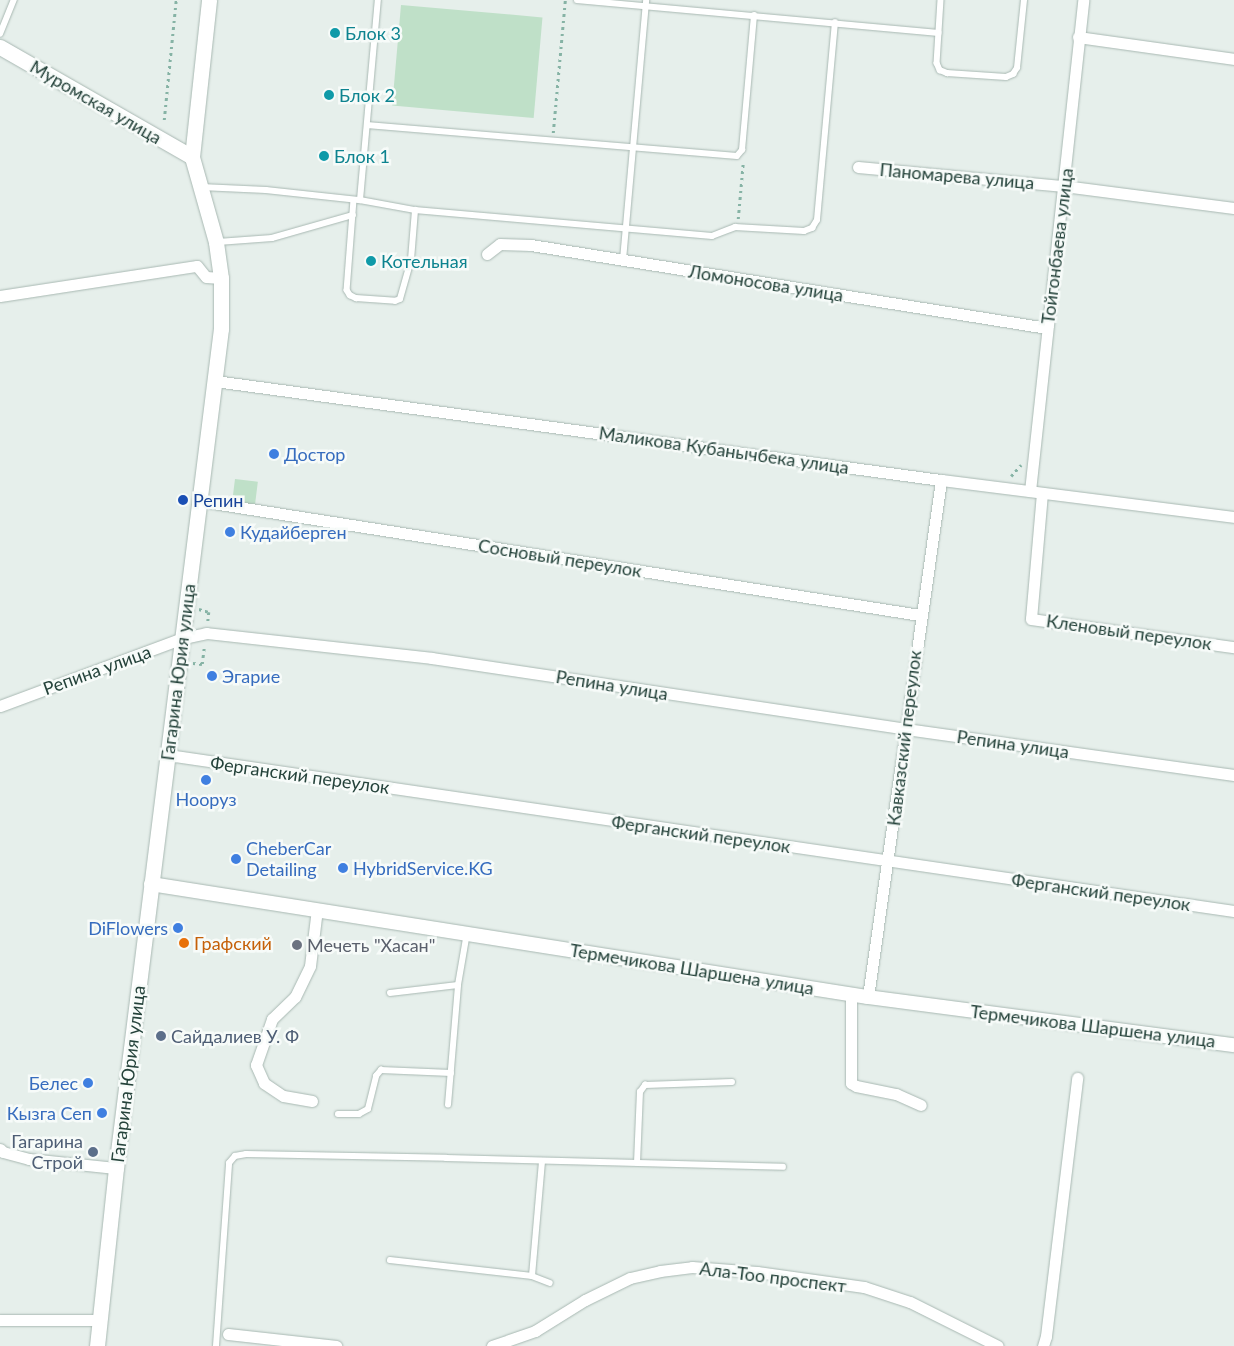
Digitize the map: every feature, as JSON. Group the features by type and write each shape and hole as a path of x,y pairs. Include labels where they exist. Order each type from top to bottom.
{"main road":[{"name":"Гагарина Юрия улица","path":"97,1346 116,1168 221,330 221,278 216,242 192,157 209,0"},
{"name":"Муромская улица","path":"0,47 192,157"}],"street":[{"name":"Тойгонбаева улица","path":"1030,491 1064,186 1078,37 1084,0"},
{"path":"1078,37 1234,59"},
{"name":"Паномарева улица","path":"858,167 1064,186 1234,208"},
{"name":"Ломоносова улица","path":"487,254 500,244 531,245 1047,328"},
{"path":"0,296 197,266 206,277 221,278"},
{"name":"Маликова Кубанычбека улица","path":"215,380 941,480 1234,517"},
{"name":"Кавказский переулок","path":"868,997 888,862 920,614 941,480"},
{"name":"Кленовый переулок","path":"1042,493 1031,619 1234,647"},
{"name":"Сосновый переулок","path":"200,501 920,614"},
{"name":"Репина улица","path":"0,706 183,638 206,633 432,658 906,729 1234,775"},
{"name":"Ферганский переулок","path":"168,755 888,862 1234,911"},
{"name":"Термечикова Шаршена улица","path":"152,884 868,997 1234,1045"},
{"path":"312,1102 283,1096 264,1084 256,1064 272,1019 295,997 310,966 317,909"},
{"path":"851,994 851,1083 856,1086 896,1094 921,1105"},
{"path":"1043,1346 1048,1326 1077,1078"},
{"path":"0,1149 3,1152 29,1159 116,1168"},
{"name":"Ала-Тоо проспект","path":"492,1346 535,1331 585,1300 630,1278 660,1271 692,1267 757,1272 864,1288 910,1302 998,1346"},
{"path":"0,1320 100,1320"},
{"path":"228,1334 336,1346"}],"lane":[{"path":"0,34 14,0"},
{"path":"378,0 367,125 357,200 353,215 347,290 350,295 356,298 395,301 403,294 411,260 415,210"},
{"path":"577,0 646,3 754,16 938,33"},
{"path":"942,0 937,63 940,70 947,73 1006,77 1013,74 1017,68 1024,0"},
{"path":"623,260 646,3"},
{"path":"367,125 737,156 742,150 754,16"},
{"path":"199,187 266,190 357,200 415,210 712,236 738,228 804,231 812,228 817,220 835,23"},
{"path":"216,242 272,238 353,215"},
{"path":"448,1105 458,985 468,933"},
{"path":"390,993 458,985"},
{"path":"338,1114 358,1114 368,1109 376,1076 381,1070 451,1073"},
{"path":"637,1163 640,1092 644,1086 732,1082"},
{"path":"216,1346 229,1162 235,1156 256,1154 783,1167"},
{"path":"532,1276 542,1161"},
{"path":"390,1260 532,1276 550,1283"}],"path":[{"path":"164,120 176,0"},
{"path":"552,141 565,0"},
{"path":"737,156 743,162 738,228"},
{"path":"1011,476 1022,463"},
{"path":"199,609 209,612 208,623"},
{"path":"191,663 202,664 204,648"}],"green space":[{"path":"401,5 542,17 534,118 392,106"},
{"path":"235,479 258,482 255,507 232,504"}],"place":[{"name":"Блок 3","path":"335,33"},
{"name":"Блок 2","path":"329,95"},
{"name":"Блок 1","path":"324,156"},
{"name":"Котельная","path":"371,261"},
{"name":"Достор","path":"274,454"},
{"name":"Репин","path":"183,500"},
{"name":"Кудайберген","path":"230,532"},
{"name":"Эгарие","path":"212,676"},
{"name":"Нооруз","path":"206,780"},
{"name":"CheberCar Detailing","path":"236,859"},
{"name":"HybridService.KG","path":"343,868"},
{"name":"DiFlowers","path":"178,928"},
{"name":"Графский","path":"184,943"},
{"name":"Мечеть \"Хасан\"","path":"297,945"},
{"name":"Сайдалиев У. Ф","path":"161,1036"},
{"name":"Белес","path":"88,1083"},
{"name":"Кызга Сеп","path":"102,1113"},
{"name":"Гагарина Строй","path":"93,1152"}]}
